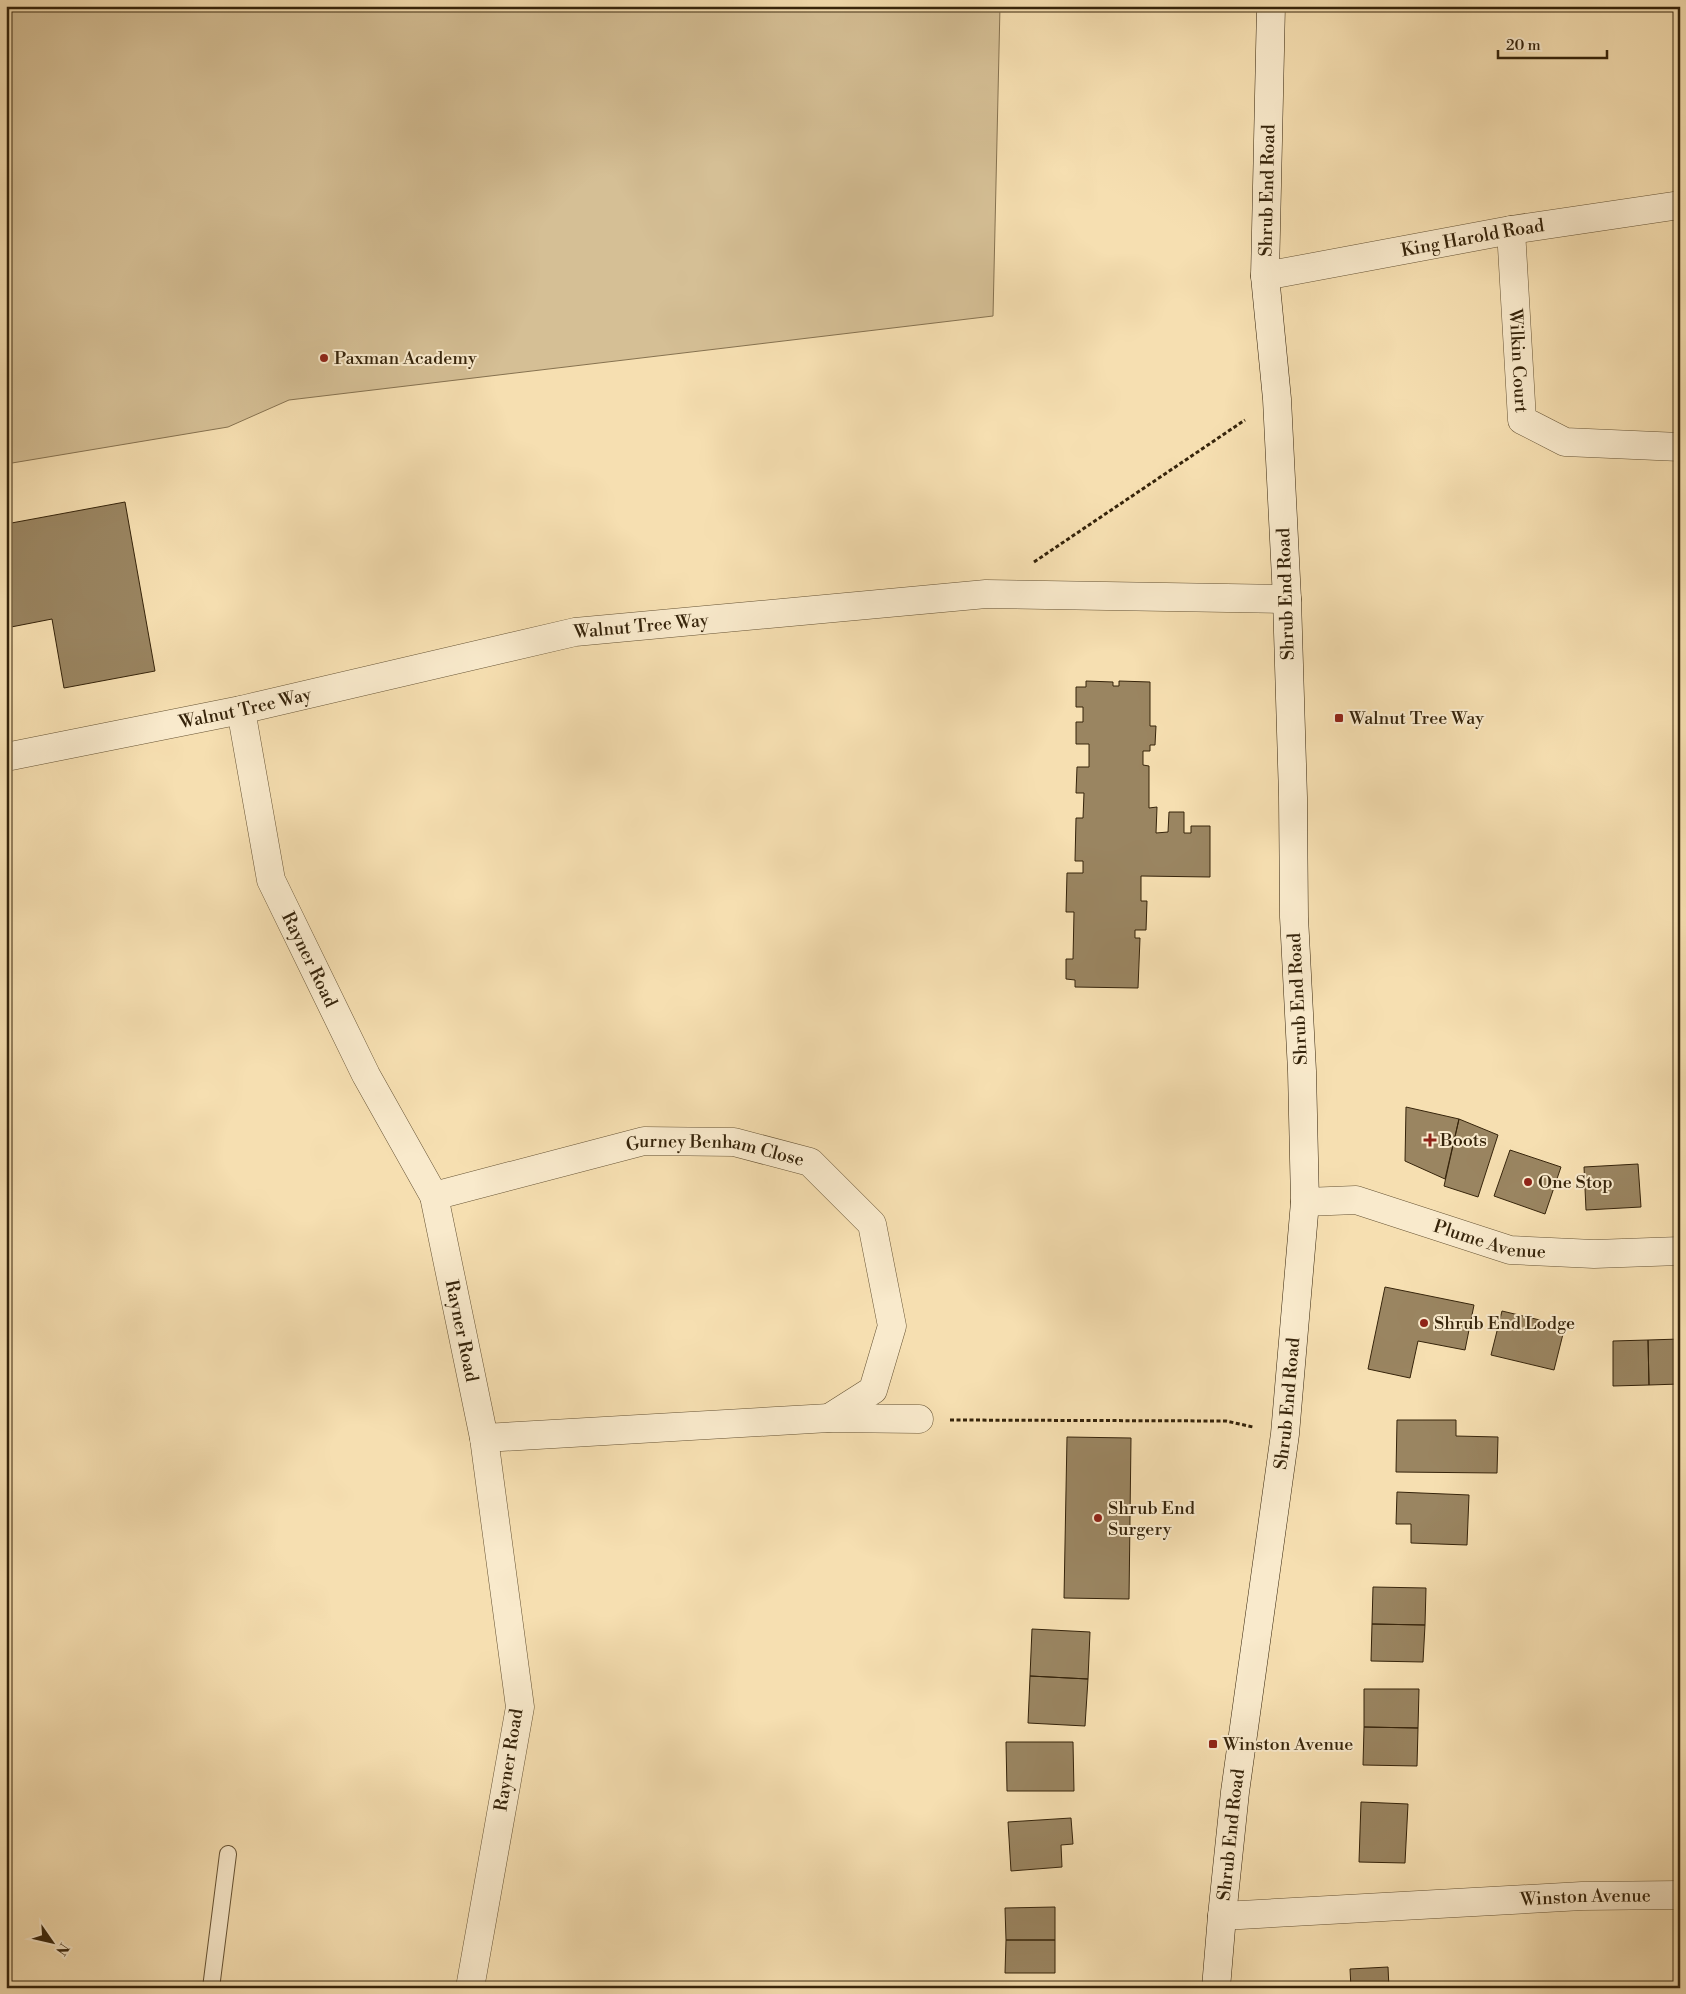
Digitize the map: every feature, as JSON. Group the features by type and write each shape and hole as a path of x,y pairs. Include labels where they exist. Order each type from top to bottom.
{"street":[{"name":"Shrub End Road","path":"1216,1988 1235,1792 1285,1434 1305,1202 1302,1070 1294,917 1293,797 1287,599 1277,399 1265,276 1272,6"},
{"name":"King Harold Road","path":"1265,276 1511,230 1680,205"},
{"name":"Wilkin Court","path":"1511,230 1522,420 1565,442 1680,448"},
{"name":"Walnut Tree Way","path":"6,757 241,710 575,632 986,594 1287,599"},
{"name":"Rayner Road","path":"241,710 271,880 366,1075 434,1196 484,1438 520,1707 470,1988"},
{"name":"Gurney Benham Close","path":"434,1196 644,1141 734,1142 810,1162 872,1224 892,1326 873,1390 829,1418"},
{"name":"Plume Avenue","path":"1305,1202 1356,1200 1510,1250 1594,1254 1680,1251"},
{"name":"Gurney Benham Close","path":"484,1438 829,1418 919,1419"},
{"name":"Winston Avenue","path":"1222,1916 1582,1896 1680,1895"}],"lane":[{"path":"212,1988 228,1854"}],"path":[{"path":"986,594 1277,399"},
{"path":"919,1419 1226,1422 1285,1434"}],"shaded area":[{"name":"Paxman Academy","path":"6,6 1000,6 993,316 289,400 228,427 6,464"}],"building":[{"path":"125,502 155,671 64,688 52,619 6,628 6,524"},
{"path":"1086,681 1113,682 1113,686 1119,686 1119,681 1150,682 1150,726 1156,726 1155,745 1150,745 1150,751 1143,751 1143,765 1149,766 1149,808 1157,807 1156,833 1168,832 1169,812 1184,812 1184,833 1191,833 1191,826 1210,826 1210,877 1141,876 1141,901 1147,901 1146,930 1135,930 1135,938 1140,938 1138,988 1075,987 1075,980 1066,979 1066,959 1073,959 1074,912 1066,912 1067,873 1083,873 1083,861 1075,861 1076,818 1083,818 1084,793 1076,793 1077,767 1089,767 1089,744 1076,744 1076,722 1083,722 1083,707 1076,707 1076,687 1086,687"},
{"name":"Boots","path":"1406,1107 1459,1119 1445,1179 1405,1161"},
{"path":"1459,1119 1498,1135 1478,1197 1444,1186"},
{"name":"One Stop","path":"1510,1150 1561,1167 1545,1214 1494,1196"},
{"path":"1638,1164 1641,1207 1586,1210 1584,1167"},
{"name":"Shrub End Lodge","path":"1385,1287 1474,1305 1465,1350 1418,1341 1410,1378 1368,1369"},
{"path":"1502,1311 1565,1326 1554,1370 1491,1355"},
{"path":"1680,1339 1680,1384 1649,1385 1648,1340"},
{"path":"1648,1340 1649,1385 1613,1386 1613,1341"},
{"path":"1397,1420 1456,1420 1456,1436 1498,1437 1497,1473 1396,1472"},
{"name":"Shrub End Surgery","path":"1067,1437 1131,1438 1129,1599 1064,1598"},
{"path":"1397,1492 1469,1495 1467,1545 1411,1543 1411,1524 1396,1524"},
{"path":"1373,1587 1426,1588 1425,1625 1372,1624"},
{"path":"1372,1624 1425,1625 1423,1662 1371,1661"},
{"path":"1032,1629 1090,1632 1088,1679 1030,1676"},
{"path":"1030,1676 1088,1679 1085,1726 1028,1723"},
{"path":"1364,1689 1419,1689 1418,1728 1364,1727"},
{"path":"1364,1727 1418,1728 1417,1766 1363,1765"},
{"path":"1006,1742 1073,1742 1074,1791 1007,1791"},
{"path":"1361,1802 1408,1804 1405,1863 1359,1862"},
{"path":"1071,1818 1073,1844 1061,1845 1062,1867 1011,1871 1008,1822"},
{"path":"1055,1907 1055,1940 1006,1940 1005,1908"},
{"path":"1006,1940 1055,1940 1055,1973 1005,1973"},
{"path":"1388,1967 1389,1988 1351,1988 1350,1969"}],"place":[{"name":"Paxman Academy","path":"324,358"},
{"name":"Walnut Tree Way","path":"1339,718"},
{"name":"Boots","path":"1430,1140"},
{"name":"One Stop","path":"1528,1182"},
{"name":"Shrub End Lodge","path":"1424,1323"},
{"name":"Shrub End Surgery","path":"1098,1518"},
{"name":"Winston Avenue","path":"1213,1744"}]}
